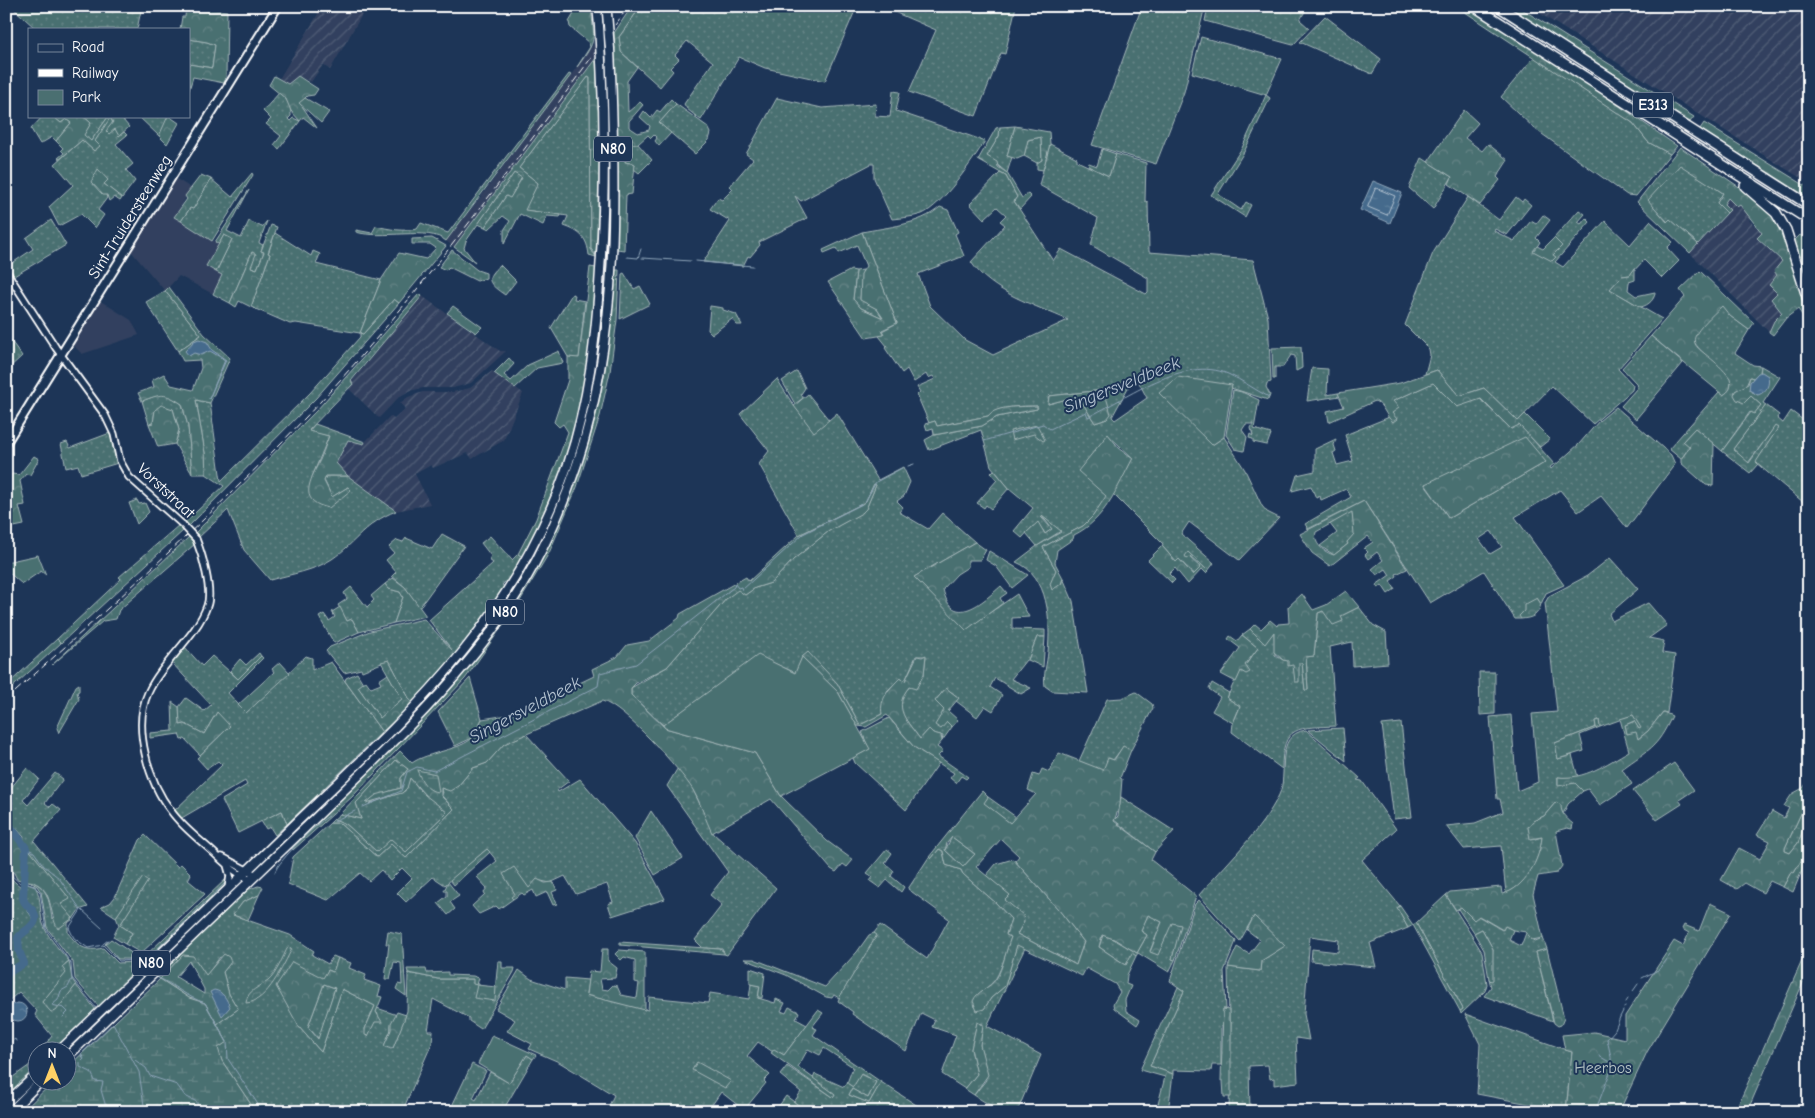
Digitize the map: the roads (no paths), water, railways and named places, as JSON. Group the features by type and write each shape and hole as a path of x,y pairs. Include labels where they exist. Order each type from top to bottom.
{"highway":[{"name":"N80","path":"70,1040 408,715 437,683 490,617 517,576 551,508 568,464 580,422 592,360 602,249 604,154 597,6"},
{"name":"E313","path":"1474,6 1809,220"},
{"name":"E313","path":"1498,6 1809,204"},
{"name":"N80","path":"78,1046 444,689 471,658 526,579 560,510 577,465 590,420 606,326 611,250 613,150 607,10"},
{"path":"1712,159 1729,175 1753,192 1782,221 1792,245 1809,303"},
{"path":"6,1103 28,1082"},
{"path":"10,1112 32,1090"}],"main road":[{"name":"Sint-Truidersteenweg","path":"6,443 278,6"}],"street":[{"name":"Vorststraat","path":"6,271 61,355 106,414 114,434 120,461 129,478 183,524 196,539 208,585 208,605 202,618 157,676 143,708 141,721 143,746 158,789 176,818 214,853 253,877"},
{"path":"226,862 230,876 228,889"}],"water":[{"path":"1373,181 1402,193 1390,223 1360,210"},
{"path":"199,339 207,342 212,350 226,360 209,399 225,360 210,351 201,355 194,353 189,356 185,351 194,341"},
{"path":"1762,372 1768,376 1769,382 1766,390 1758,395 1749,390 1750,382 1758,373"},
{"path":"214,990 222,994 230,1007 222,1016 210,992"},
{"path":"14,1003 22,1003 27,1008 25,1019 14,1021 9,1016 9,1008"}],"waterway":[{"path":"627,257 638,258 641,249"},
{"path":"642,258 691,261"},
{"path":"696,261 725,264"},
{"path":"728,264 753,266"},
{"name":"Singersveldbeek","path":"984,441 1043,424 1050,429 1086,412 1088,417 1156,381 1193,370 1211,370 1228,374 1269,397"},
{"name":"Singersveldbeek","path":"908,466 914,464"},
{"name":"Singersveldbeek","path":"865,502 876,482 902,468"},
{"name":"Singersveldbeek","path":"363,807 401,791 407,772 417,767 434,771 598,686 600,673 636,664 734,587 735,584 738,588 741,587 742,590 803,534 862,504"},
{"name":"Singersveldbeek","path":"334,821 355,811"},
{"name":"Singersveldbeek","path":"275,872 299,842 329,816"},
{"path":"6,821 26,848 23,898 35,916 34,924 18,938 19,951 24,963 6,974"},
{"path":"6,844 12,876 20,883"},
{"path":"26,848 34,852 44,866 59,878 81,910 69,928 74,938 88,948 103,945 119,961 133,960 141,966"},
{"path":"26,883 35,887 40,892 46,929 71,963 72,978 96,1008"},
{"name":"Singersveldbeek","path":"138,963 156,950 225,883"},
{"path":"82,910 102,928"},
{"path":"103,944 108,940"},
{"path":"1642,978 1660,969 1670,955"},
{"path":"157,977 192,998 205,1003 227,1042 228,1059 263,1112"},
{"path":"63,1017 68,1012 64,1008 52,1005 58,1000 61,991 68,987 72,979"},
{"path":"1633,991 1638,984"},
{"path":"1620,1017 1623,1011"},
{"path":"1611,1057 1607,1039 1615,1030 1620,1017"},
{"path":"104,1112 106,1107 101,1090 103,1082 95,1081 91,1072 80,1067 80,1063 84,1059 81,1054 113,1023 139,1072 145,1112"},
{"path":"6,1045 15,1039 16,1041"},
{"path":"1599,1056 1611,1063"},
{"path":"1595,1112 1611,1070 1611,1058"},
{"path":"135,1060 146,1068 150,1076 177,1085 185,1096 197,1102 198,1112"},
{"path":"199,1106 216,1105 222,1107"}],"railway":[{"path":"6,700 142,577 231,493 357,361 463,231 629,6"}],"park label":[{"name":"Heerbos","path":"1603,1068"}]}
